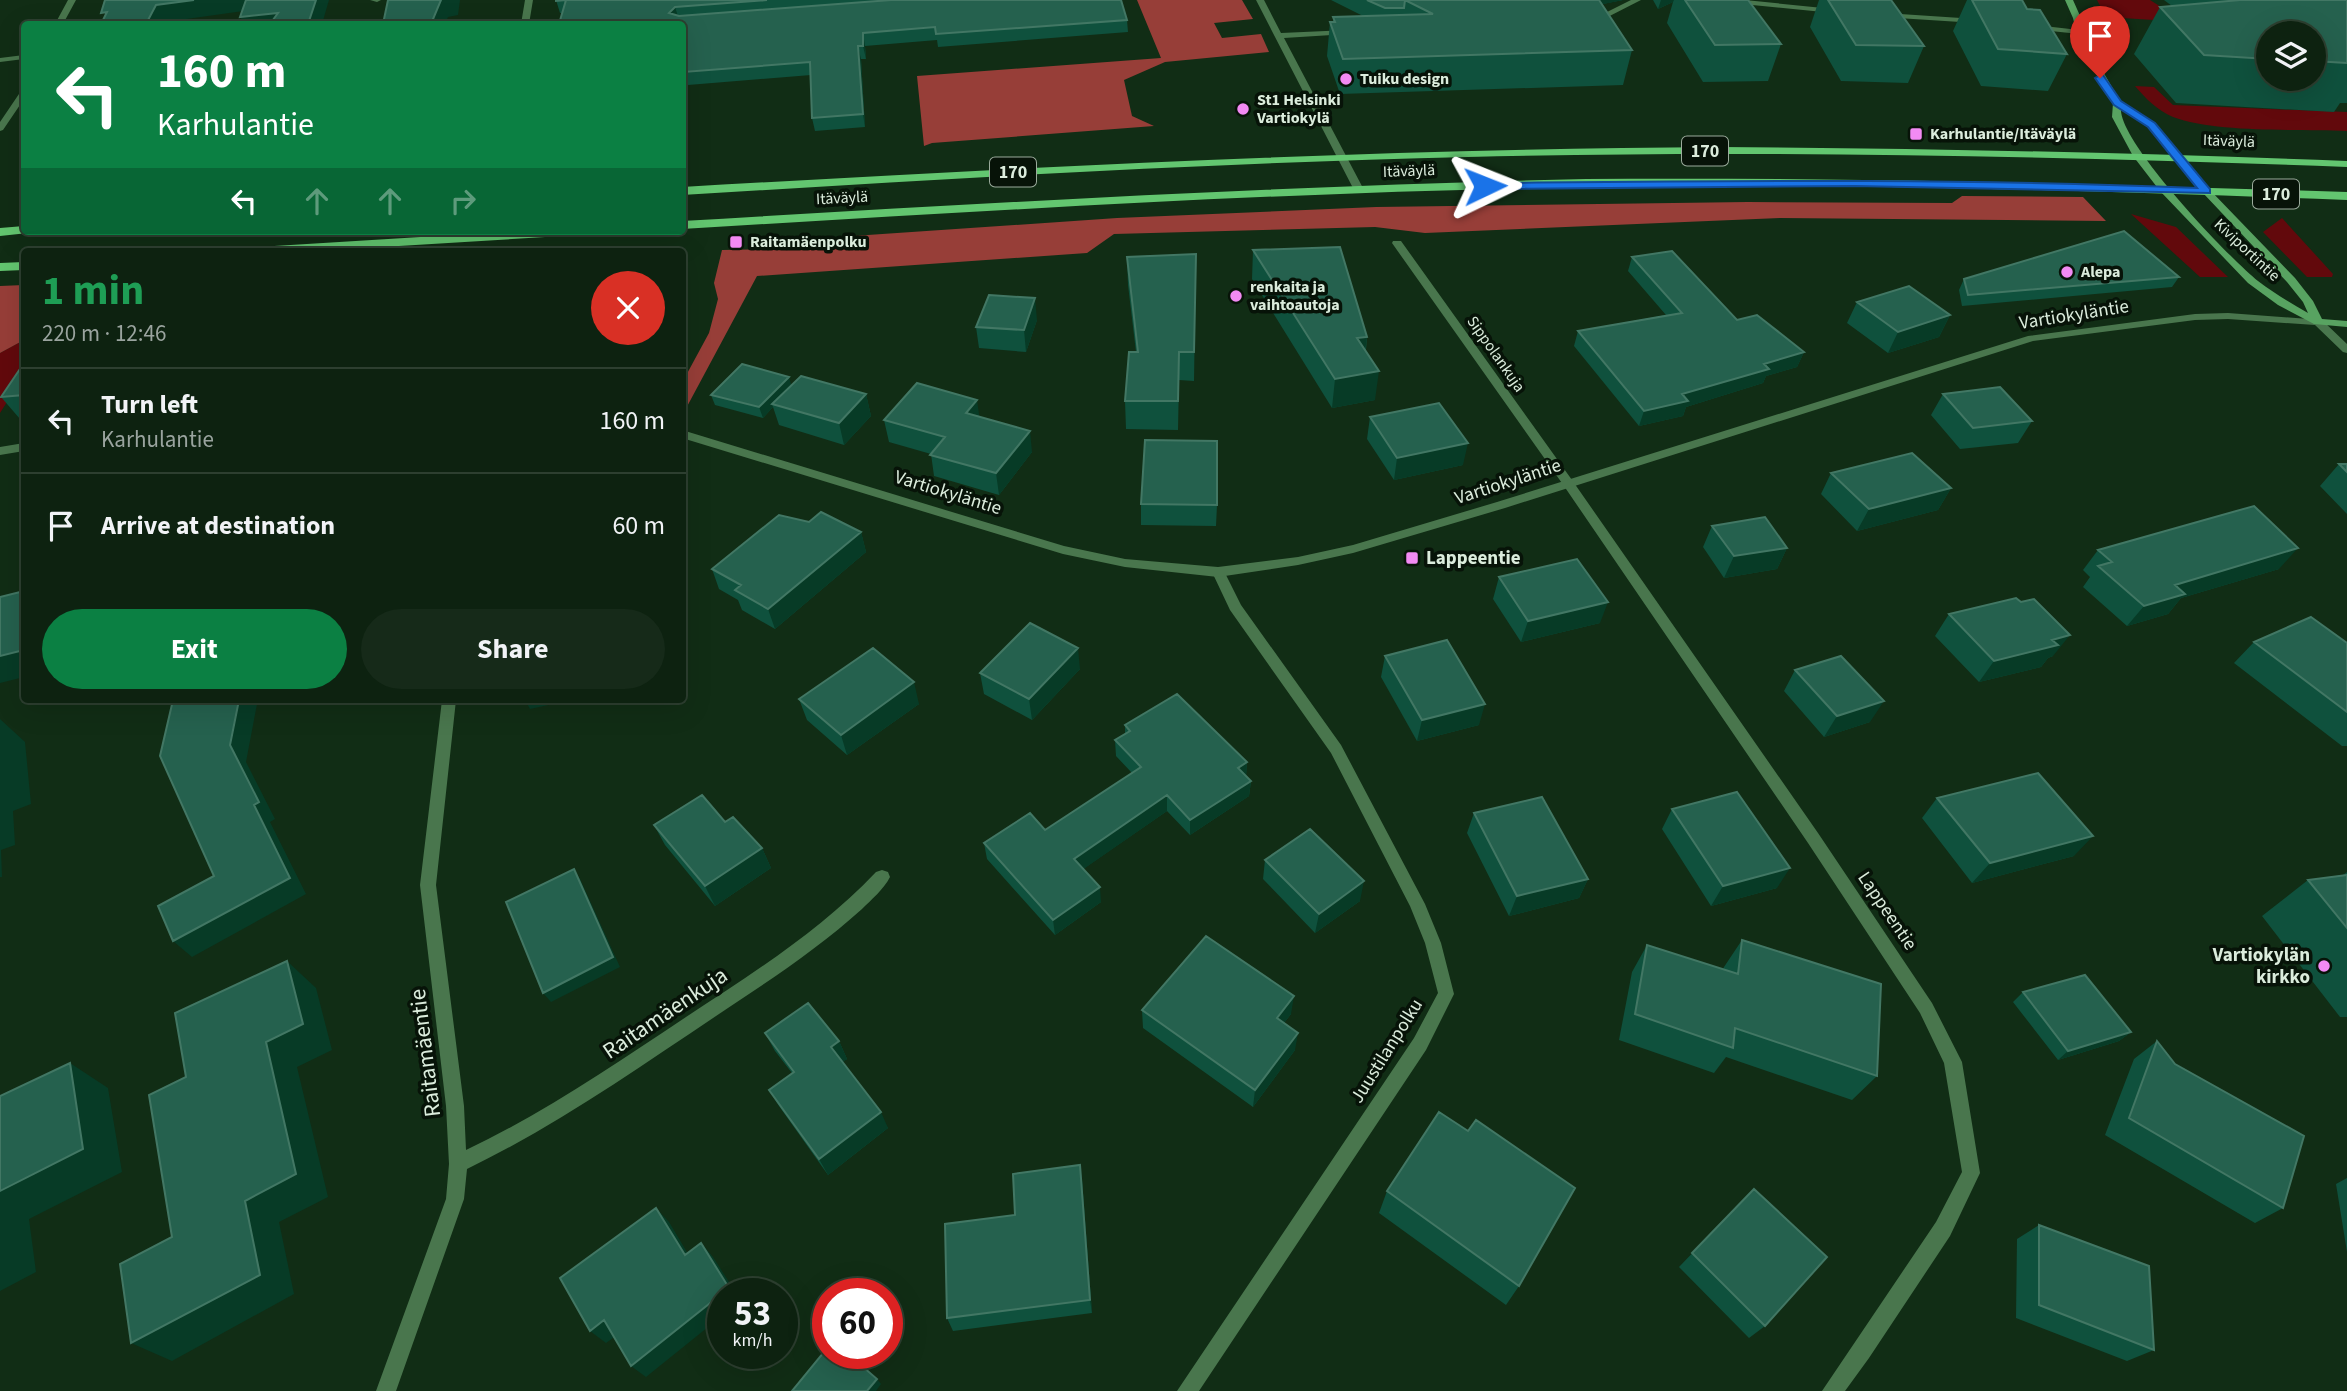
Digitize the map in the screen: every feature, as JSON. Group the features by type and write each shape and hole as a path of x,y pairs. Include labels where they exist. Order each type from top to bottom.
{"main road":[{"path":"2070,0 2079,32 2100,78 2117,103"},
{"name":"Kiviportintie","path":"2117,103 2152,125 2206,191 2291,280 2308,301 2318,322 2282,303 2252,281 2163,189 2138,156 2116,117 2117,103"},
{"name":"Itäväylä","path":"686,191 1344,157 1822,151 2138,156 2347,164"},
{"name":"Itäväylä","path":"686,225 1116,200 1586,183 2031,185 2347,196"},
{"path":"0,232 21,230"},
{"path":"304,248 514,235"},
{"path":"0,267 21,266"},
{"name":"Vartiokyläntie","path":"2318,322 2347,324"}],"street":[{"path":"62,21 72,0"},
{"path":"525,21 529,0"},
{"path":"1260,0 1359,190"},
{"path":"1583,25 1637,0"},
{"path":"1721,0 1842,12"},
{"path":"1869,13 1986,22"},
{"path":"2022,26 2079,32"},
{"path":"1279,36 1353,32"},
{"path":"0,60 21,57"},
{"path":"0,128 21,97"},
{"name":"Sippolankuja","path":"1397,243 1568,483"},
{"name":"Vartiokyläntie","path":"686,434 1063,550 1125,563 1218,572 1298,561 1353,549 2032,338 2195,317 2228,316 2318,322"},
{"name":"Kiviportintie","path":"2318,322 2347,350"},
{"path":"0,451 21,448"},
{"name":"Lappeentie","path":"1568,483 1813,838 1926,1008 1953,1062 1971,1174 1943,1229 1862,1351 1832,1391"},
{"name":"Juustilanpolku","path":"1187,1391 1420,1044 1446,994 1433,943 1417,904 1336,749 1236,607 1218,572"},
{"name":"Raitamäentie","path":"386,1391 455,1199 458,1164 455,1106 428,886 449,703"},
{"name":"Raitamäenkuja","path":"458,1164 539,1124 798,951 861,900 882,877"}],"shaded area":[{"path":"1137,0 1242,0 1253,19 1214,23 1222,38 1261,34 1269,52 1165,62 1124,80 1132,116 1154,126 932,143 924,146 917,76 1161,58"},
{"path":"2097,0 2150,0 2166,10 2233,25 2106,17"},
{"path":"2135,86 2154,87 2173,105 2347,112 2347,131 2234,128 2190,122 2162,111"},
{"path":"1962,196 2083,197 2106,221 1780,218 1425,233 1375,227 1114,234 1087,253 757,276 686,408 686,375 709,333 718,299 714,283 722,250 782,249 853,236 1117,218 1376,207 1748,202 1952,203"},
{"path":"2131,214 2176,227 2228,277 2200,277"},
{"path":"2282,218 2333,274 2332,277 2307,277 2263,232"},
{"path":"21,285 21,342 0,353 0,286"},
{"path":"21,342 21,380 0,413 0,353"}],"building":[{"path":"105,0 194,0 156,5 148,21 102,21 107,12 101,13"},
{"path":"246,0 316,0 309,21 272,21 278,13 240,17"},
{"path":"388,0 441,0 432,21 384,21"},
{"path":"566,0 767,0 675,7 669,13 679,16 891,0 1121,0 1127,20 936,34 935,27 863,33 863,46 858,46 863,114 812,118 810,62 686,72 686,21 560,21"},
{"path":"1367,0 1405,0 1404,8 1385,8"},
{"path":"1405,0 1599,0 1632,50 1343,59 1330,22 1335,22 1333,17 1433,14"},
{"path":"1685,0 1748,0 1781,44 1715,45"},
{"path":"1828,0 1891,0 1924,46 1856,45"},
{"path":"1972,0 2022,0 2027,9 2040,10 2067,54 1998,49"},
{"path":"2240,0 2347,0 2347,63 2326,62 2326,21 2256,21 2256,58 2204,55 2160,7"},
{"name":"Alepa","path":"2124,231 2179,277 1968,295 1964,279"},
{"path":"1340,247 1367,337 1357,338 1379,371 1335,379 1253,250"},
{"path":"1672,251 1737,320 1757,315 1804,352 1764,364 1769,369 1682,394 1688,401 1644,411 1578,331 1682,313 1632,257"},
{"path":"1196,254 1194,352 1179,352 1178,401 1125,401 1129,352 1138,352 1127,257"},
{"path":"1909,286 1950,315 1898,332 1857,302"},
{"path":"989,295 1035,298 1024,330 976,327"},
{"path":"742,364 789,377 759,407 711,395"},
{"path":"21,367 21,395 1,397"},
{"path":"801,376 866,394 839,423 772,404"},
{"path":"917,383 977,400 966,413 1030,431 996,473 930,455 945,437 884,420"},
{"path":"2000,387 2032,421 1973,428 1943,394"},
{"path":"1439,403 1468,443 1397,458 1370,417"},
{"path":"1145,440 1217,441 1217,505 1141,504"},
{"path":"1912,453 1951,488 1869,509 1831,473"},
{"path":"2339,464 2347,464 2347,472"},
{"path":"2254,506 2298,548 2175,585 2185,594 2144,606 2098,566 2112,562 2098,550"},
{"path":"821,512 861,532 768,609 735,590 741,585 712,569 779,515 809,522"},
{"path":"1765,517 1787,548 1734,556 1712,526"},
{"path":"1577,559 1608,602 1528,621 1499,577"},
{"path":"21,592 21,651 0,656 0,597"},
{"path":"2016,598 2021,602 2034,599 2070,635 2052,640 2058,645 1994,661 1949,614"},
{"path":"2311,617 2347,643 2347,712 2254,642"},
{"path":"1030,623 1078,648 1029,699 980,673"},
{"path":"1447,640 1485,704 1422,720 1385,656"},
{"path":"873,648 914,682 841,735 799,699"},
{"path":"1841,656 1884,701 1837,716 1795,670"},
{"path":"1177,694 1247,762 1238,768 1251,781 1190,820 1167,795 1074,859 1100,887 1053,920 984,843 1030,813 1045,830 1141,767 1115,740 1130,731 1125,725"},
{"path":"172,703 238,703 230,745 259,802 254,805 290,878 173,941 158,906 214,876 160,756"},
{"path":"2038,773 2093,836 1990,863 1937,798"},
{"path":"1737,792 1790,868 1723,886 1672,809"},
{"path":"702,795 725,822 733,817 762,848 705,886 654,825"},
{"path":"1542,797 1588,879 1517,896 1474,813"},
{"path":"1310,829 1364,881 1319,914 1265,860"},
{"path":"574,869 613,957 543,993 506,902"},
{"path":"2347,875 2347,928 2308,880"},
{"path":"1206,936 1294,996 1277,1018 1298,1033 1255,1090 1142,1010"},
{"path":"1742,940 1881,984 1877,1076 1735,1028 1733,1048 1635,1014 1647,945 1738,974"},
{"path":"287,961 303,1024 266,1042 296,1174 245,1201 260,1275 131,1343 120,1264 172,1237 149,1095 186,1077 175,1013"},
{"path":"2085,975 2131,1032 2068,1051 2023,992"},
{"path":"808,1003 839,1041 831,1047 881,1112 819,1159 769,1090 794,1072 765,1033"},
{"path":"2157,1041 2175,1064 2304,1136 2283,1208 2129,1118"},
{"path":"70,1063 83,1149 0,1191 0,1096"},
{"path":"1439,1112 1468,1131 1476,1120 1575,1188 1519,1286 1387,1191"},
{"path":"1080,1165 1090,1300 947,1318 945,1224 1015,1215 1013,1174"},
{"path":"1754,1189 1827,1257 1765,1326 1692,1253"},
{"path":"656,1208 685,1255 701,1243 723,1278 707,1278 707,1306 631,1366 604,1320 590,1331 560,1278"},
{"path":"2039,1225 2149,1266 2154,1350 2039,1305"},
{"path":"812,1367 812,1369 865,1369 877,1379 867,1391 792,1391"}],"place":[{"name":"Tuiku design","path":"1346,79"},
{"name":"St1 Helsinki Vartiokylä","path":"1243,109"},
{"name":"Karhulantie/Itäväylä","path":"1916,134"},
{"name":"Raitamäenpolku","path":"736,242"},
{"name":"Alepa","path":"2067,272"},
{"name":"renkaita ja vaihtoautoja","path":"1236,296"},
{"name":"Lappeentie","path":"1412,558"},
{"name":"Vartiokylän kirkko","path":"2324,966"}],"route":[{"path":"1485,186 1586,183 1855,183 2206,191 2152,125 2117,103 2100,78"}]}
